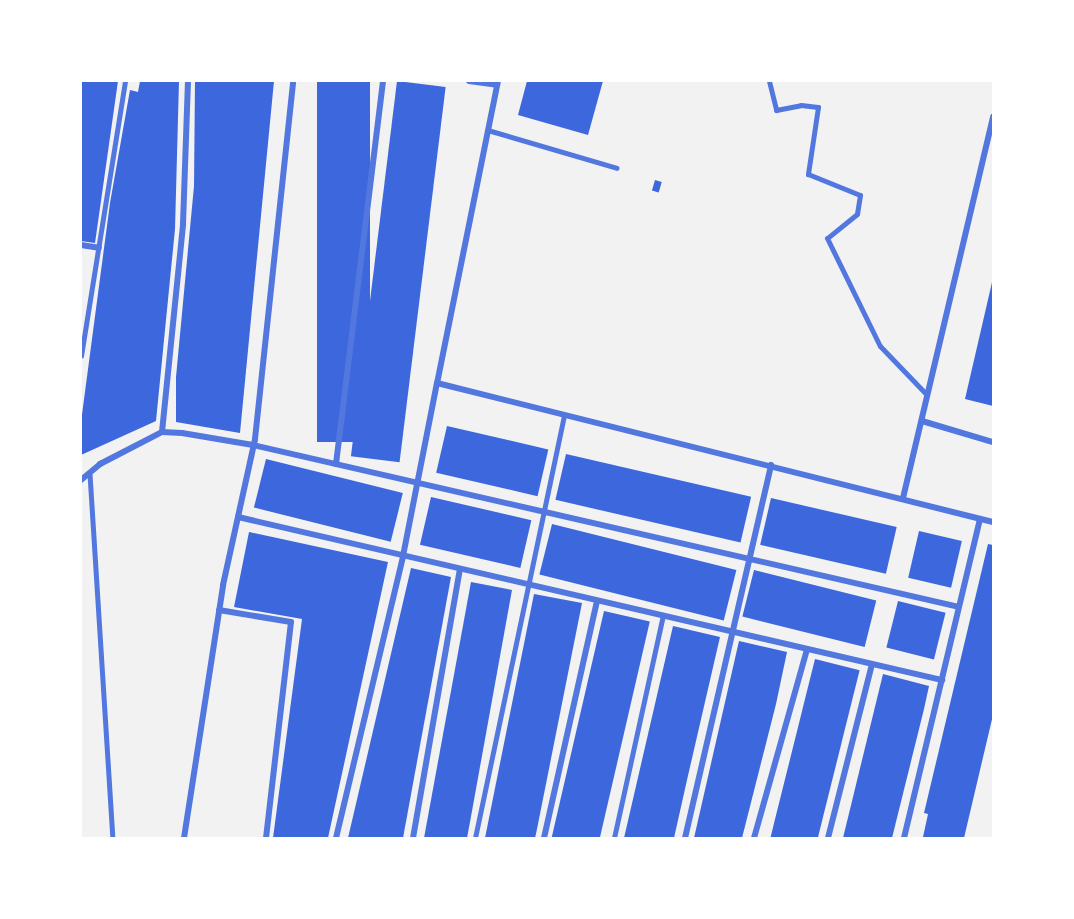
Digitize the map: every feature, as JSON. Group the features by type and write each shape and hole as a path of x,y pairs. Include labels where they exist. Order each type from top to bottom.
{"street":[{"path":"162,432 183,224 188,81"},
{"path":"184,838 219,609 253,445 293,81"},
{"path":"336,464 383,81"},
{"path":"336,838 403,556 497,83 469,81"},
{"path":"769,81 776,110 801,105 818,107 808,174 861,195 857,214 827,238 880,346 927,395"},
{"path":"903,498 993,116"},
{"path":"81,245 99,248"},
{"path":"437,383 993,522"},
{"path":"922,421 993,442"},
{"path":"81,480 100,464 162,432 253,445 959,607"},
{"path":"685,838 730,631 771,465"},
{"path":"238,517 942,680"},
{"path":"904,838 980,519"},
{"path":"413,838 460,569"},
{"path":"544,838 597,601"},
{"path":"219,609 291,622 266,838"},
{"path":"754,838 807,649"},
{"path":"828,838 872,664"}],"lane":[{"path":"81,356 125,81"},
{"path":"488,130 617,168"},
{"path":"475,838 541,512 564,415"},
{"path":"90,474 113,838"},
{"path":"614,838 663,615"}],"building":[{"path":"81,81 118,81 95,243 81,241"},
{"path":"140,81 179,81 175,229 156,421 81,455 81,422 110,203 130,90 138,92"},
{"path":"195,81 274,81 240,433 176,422 176,377 194,186"},
{"path":"317,81 370,81 370,442 317,442"},
{"path":"397,81 446,87 400,462 351,456"},
{"path":"527,81 603,81 588,135 518,115"},
{"path":"655,180 662,182 659,193 652,191"},
{"path":"993,278 993,406 965,399"},
{"path":"447,426 548,449 538,496 436,473"},
{"path":"566,454 751,497 741,543 555,500"},
{"path":"266,459 403,493 391,542 254,508"},
{"path":"431,497 531,520 520,568 420,545"},
{"path":"771,498 897,527 886,574 760,545"},
{"path":"552,524 736,570 724,620 539,574"},
{"path":"919,531 962,541 951,588 908,578"},
{"path":"249,532 388,562 328,838 273,838 302,619 234,607"},
{"path":"988,544 993,545 993,715 964,838 915,838 923,837 928,814 924,813"},
{"path":"411,568 451,577 403,838 348,838"},
{"path":"754,570 876,600 865,647 742,617"},
{"path":"471,582 512,590 470,822 467,838 424,838"},
{"path":"534,594 582,603 537,829 535,838 485,838"},
{"path":"898,601 946,613 934,659 886,648"},
{"path":"604,611 650,622 600,838 552,838"},
{"path":"673,626 720,637 674,838 624,838"},
{"path":"739,641 787,652 776,704 742,838 694,838"},
{"path":"815,659 860,670 818,838 770,838"},
{"path":"883,674 929,686 924,709 892,838 843,838"}]}
